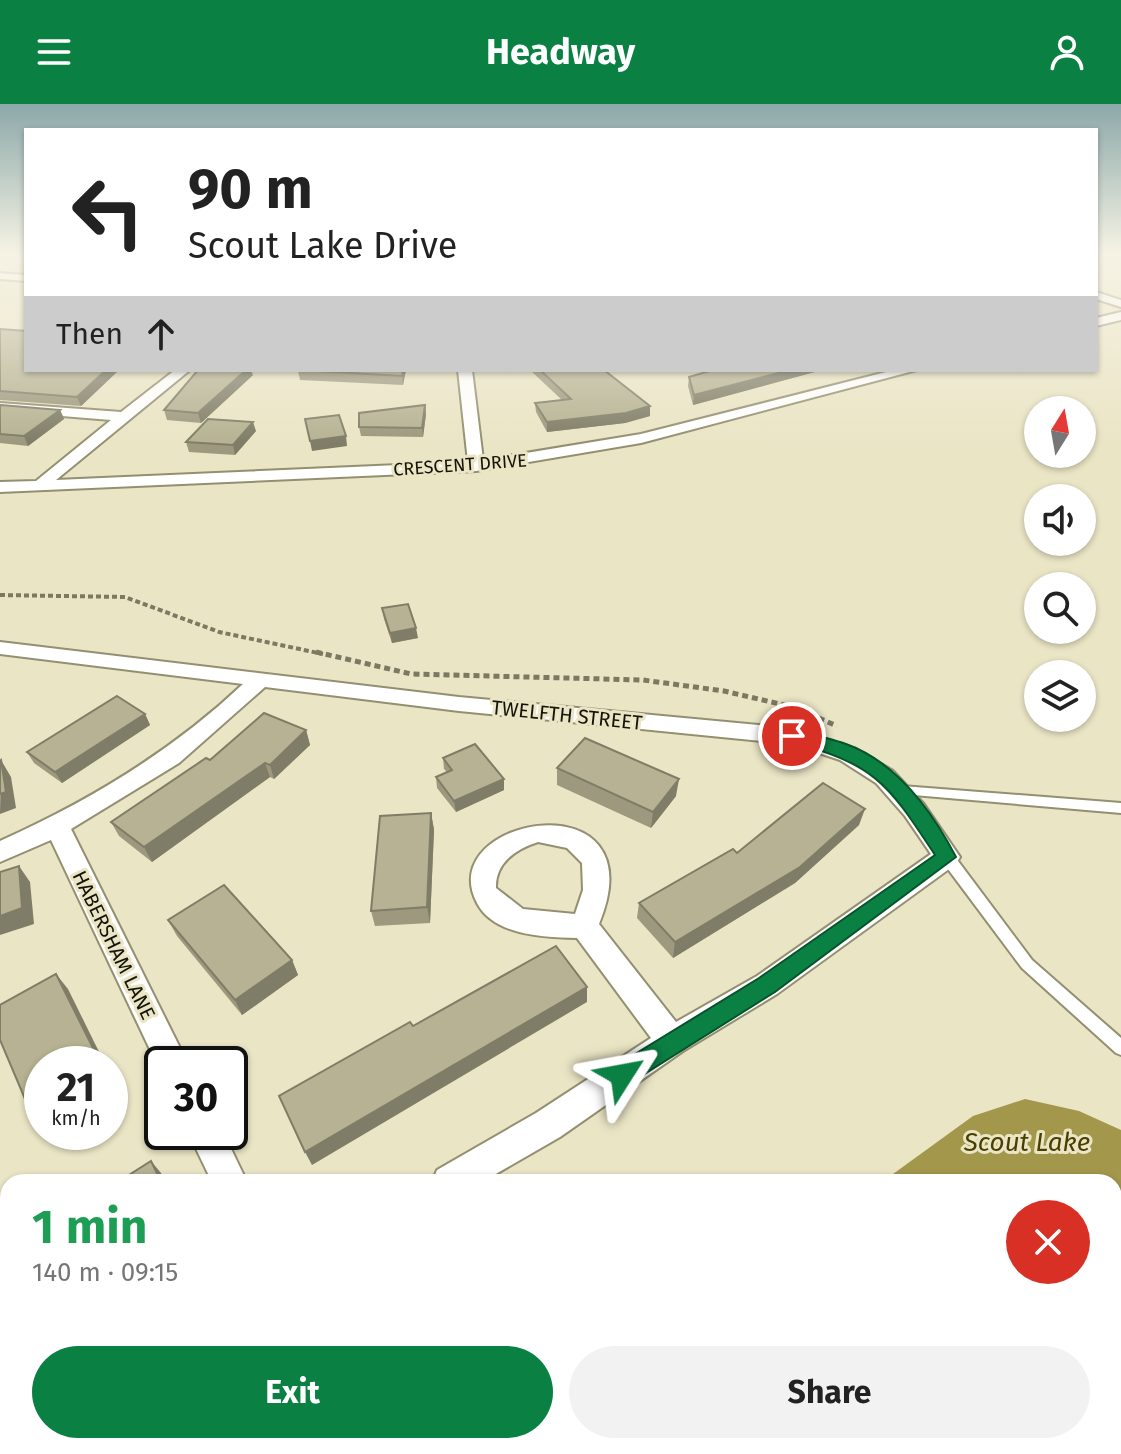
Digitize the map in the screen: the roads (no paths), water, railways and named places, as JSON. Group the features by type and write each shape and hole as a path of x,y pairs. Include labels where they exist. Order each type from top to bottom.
{"street":[{"path":"42,483 180,372"},
{"path":"465,372 476,466"},
{"path":"846,372 865,382"},
{"name":"CRESCENT DRIVE","path":"0,487 476,466 600,450 902,372"},
{"path":"0,407 124,417"},
{"name":"TWELFTH STREET","path":"0,648 459,704 792,736 842,749 879,770 902,790 947,857"},
{"path":"0,852 57,826 129,787 183,751 260,680"},
{"name":"HABERSHAM LANE","path":"57,826 163,1046"},
{"path":"538,832 556,833 587,848 596,861 600,876 594,906 584,926 535,924 500,911 489,898 484,883 485,868 492,855 520,835 538,832"},
{"path":"463,1174 548,1125 672,1041 767,985 947,857"},
{"path":"584,926 672,1041"},
{"path":"214,1150 226,1174"}],"lane":[{"path":"902,790 1121,808"},
{"path":"947,857 1027,964 1121,1048"}],"water":[{"name":"Scout Lake","path":"1025,1099 1079,1111 1121,1130 1121,1174 893,1174 973,1116"}]}
